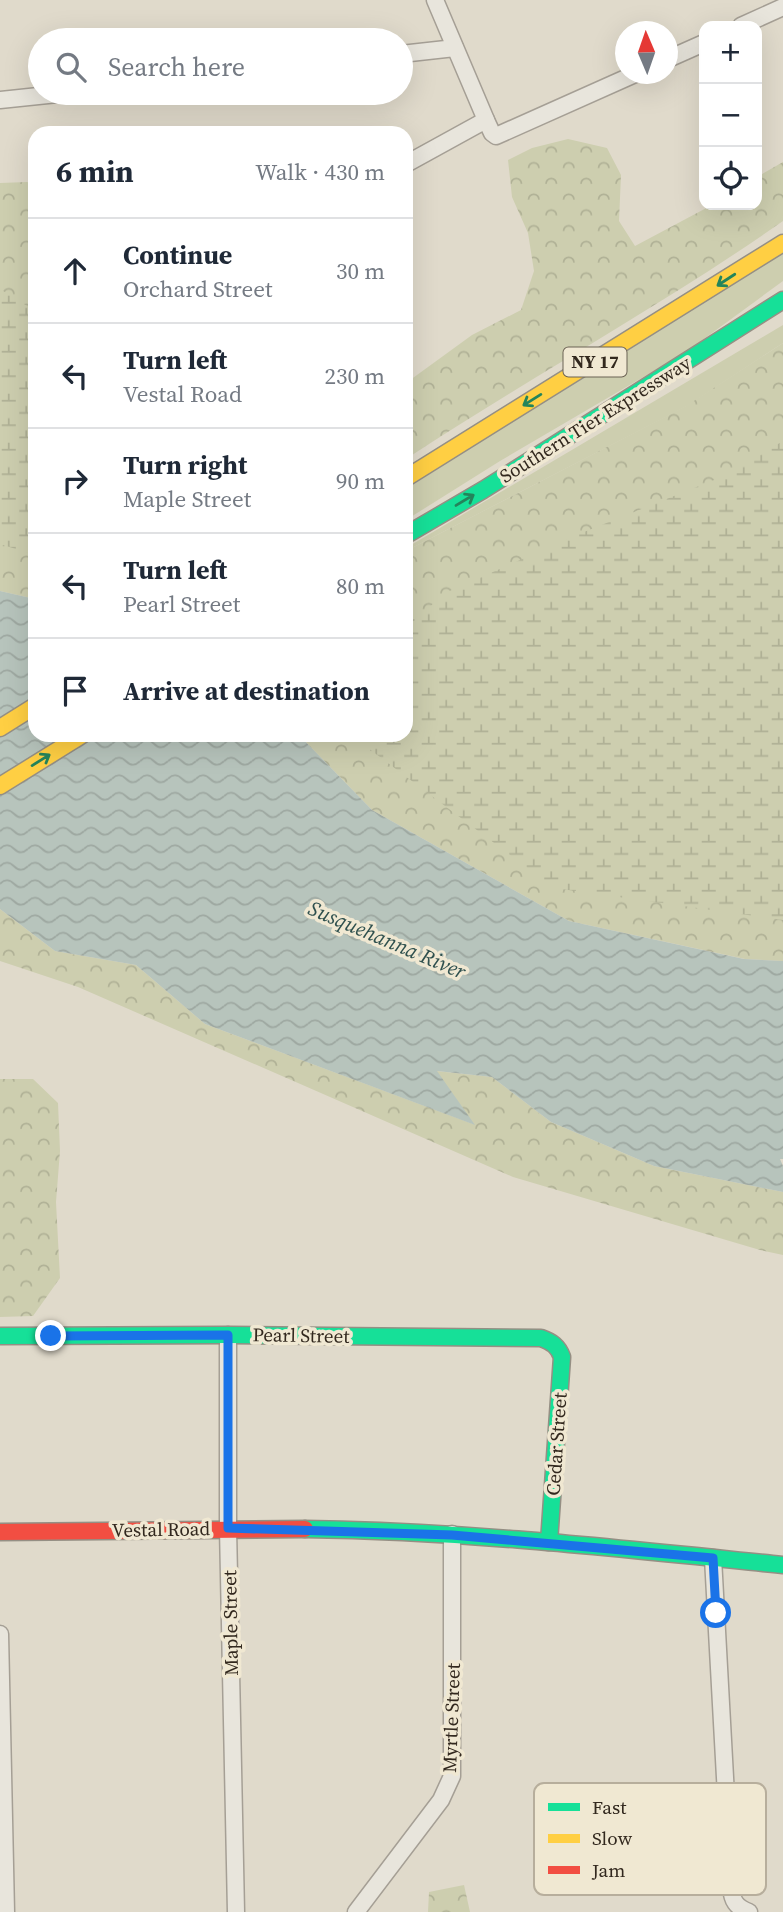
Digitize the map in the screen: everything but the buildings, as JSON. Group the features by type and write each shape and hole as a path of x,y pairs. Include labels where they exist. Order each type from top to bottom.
{"main road":[{"name":"NY 17","path":"413,474 783,243"},
{"name":"Southern Tier Expressway","path":"413,531 494,483 783,300"},
{"path":"0,728 28,710"},
{"path":"0,786 71,742"},
{"name":"Pearl Street","path":"0,1336 541,1338 554,1341 558,1346"},
{"name":"Cedar Street","path":"549,1542 562,1357 558,1346"},
{"name":"Vestal Road","path":"0,1532 228,1528 452,1535 783,1565"}],"street":[{"path":"435,0 486,120 496,136 615,83"},
{"path":"752,21 783,7"},
{"path":"678,54 699,45"},
{"path":"413,53 455,48"},
{"path":"0,100 28,97"},
{"path":"413,160 486,120"},
{"name":"Maple Street","path":"228,1335 228,1528 236,1912"},
{"name":"Myrtle Street","path":"356,1912 441,1800 452,1776 452,1535"},
{"path":"713,1558 725,1783"},
{"path":"0,1634 6,1912"},
{"path":"732,1895 732,1900 740,1909 750,1912"}],"green space":[{"path":"568,139 607,148 621,175 619,221 635,246 703,210 762,210 762,174 783,162 783,221 690,283 413,455 413,378 472,335 521,310 534,271 528,233 512,197 508,160 532,148"},
{"path":"28,182 28,597 0,591 0,183"},
{"path":"783,251 783,281 686,352 500,461 413,516 413,485"},
{"path":"0,289 28,307 28,553 0,544"},
{"path":"783,325 783,343 687,406 413,547 413,544"},
{"path":"783,343 783,961 745,959 569,921 372,810 306,742 413,742 413,547 686,406"},
{"path":"783,441 783,920 554,888 368,748 369,742 413,742 413,622 445,593 579,534 729,474"},
{"path":"0,909 55,951 136,965 205,1024 473,1124 436,1071 492,1077 551,1122 654,1166 783,1192 783,1255 513,1177 78,987 0,961"},
{"path":"0,1079 33,1079 58,1103 60,1151 56,1202 60,1278 33,1316 0,1317"},
{"path":"464,1885 470,1912 428,1912 429,1892"}],"water":[{"name":"Susquehanna River","path":"0,591 28,597 28,742 306,742 372,810 569,921 744,959 783,961 783,1159 780,1159 783,1166 783,1192 654,1166 551,1122 492,1077 437,1071 475,1125 205,1024 136,965 55,951 0,909"}],"traffic: fast":[{"path":"413,531 483,490 783,300"},
{"path":"0,1336 541,1338 554,1345 562,1357 549,1542"},
{"path":"305,1529 485,1537 783,1565"}],"traffic: slow":[{"path":"413,474 783,243"},
{"path":"0,728 28,710"},
{"path":"0,786 71,742"}],"traffic: jam":[{"path":"0,1532 305,1529"}],"route":[{"path":"51,1336 228,1335 228,1528 452,1535 713,1558 716,1613"}]}
